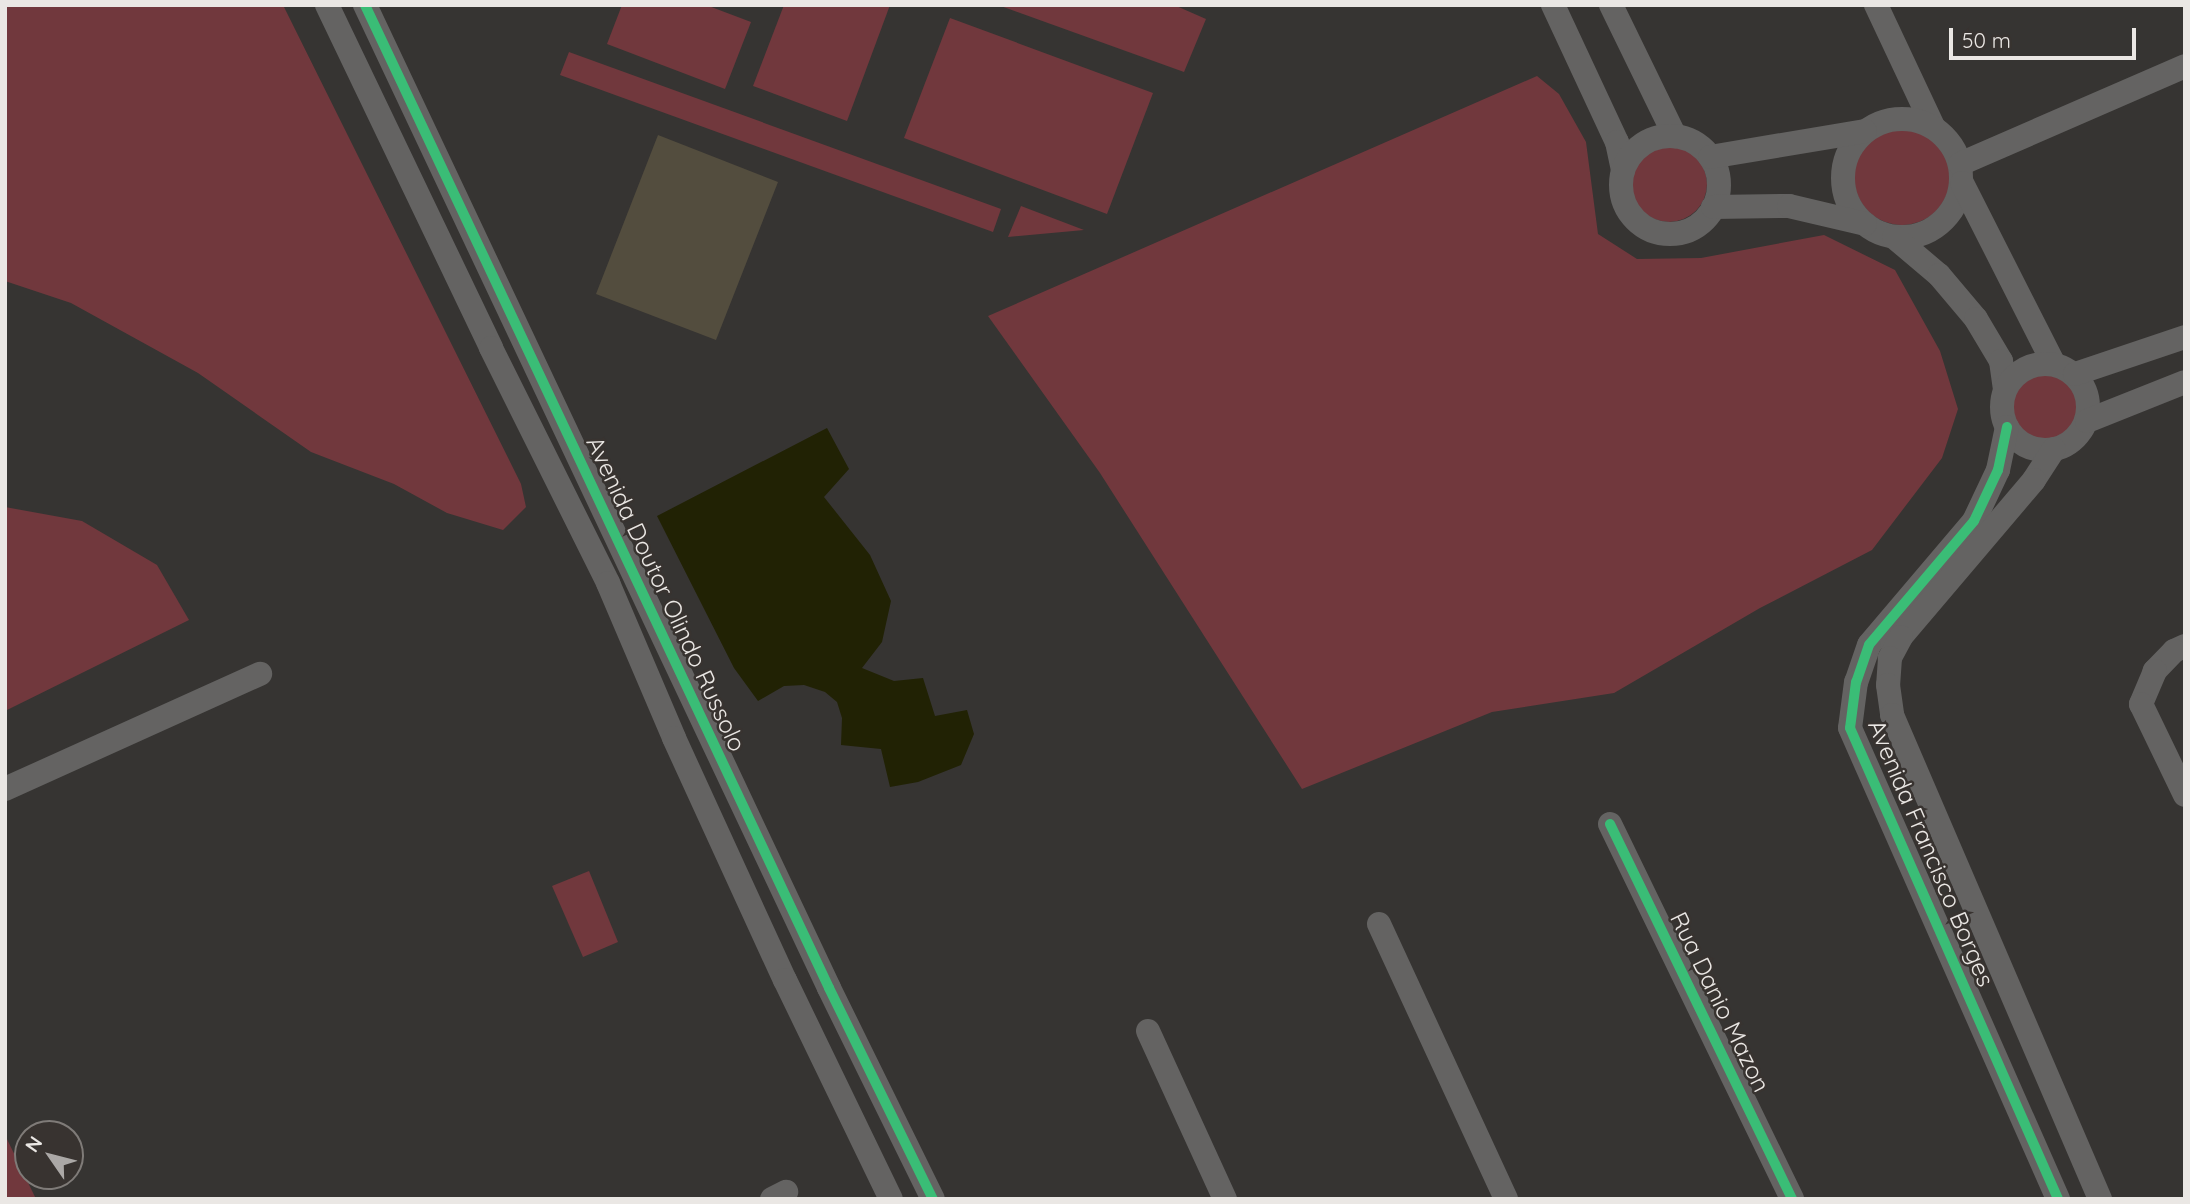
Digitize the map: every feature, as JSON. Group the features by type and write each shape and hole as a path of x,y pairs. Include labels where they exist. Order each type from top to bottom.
{"street":[{"name":"Avenida Doutor Olindo Russolo","path":"327,5 491,348 608,583 674,738 785,980 891,1199"},
{"name":"Avenida Doutor Olindo Russolo","path":"365,5 829,988 933,1199"},
{"path":"1553,5 1617,142 1623,170"},
{"path":"1611,5 1675,136"},
{"path":"1876,5 1933,126"},
{"path":"1961,173 2185,66"},
{"path":"1865,224 1853,211 1845,195 1843,178 1853,144 1865,131 1880,122 1898,118 1916,119 1933,126 1950,142 1961,173 2065,369 2087,396 2087,421 2080,434 2054,449 2039,450 2025,445 2007,427 2002,402 2014,377 2025,368 2039,363 2065,369 2185,337"},
{"path":"1710,158 1865,131"},
{"path":"1675,136 1689,139 1710,158 1718,182 1713,207 1703,220 1690,229 1675,234 1659,233 1644,227 1632,216 1624,202 1620,186 1630,155 1643,144 1658,137 1675,136"},
{"path":"1894,237 1913,237 1931,230 1947,218 1957,202 1961,173"},
{"path":"1713,207 1789,206 1865,224 1894,237 1939,275 1976,319 2001,361 2006,389"},
{"path":"2087,421 2185,382"},
{"name":"Avenida Francisco Borges","path":"2007,427 1998,470 1974,521 1922,598 1890,658 1888,685 1892,715 2101,1199"},
{"name":"Avenida Francisco Borges","path":"2054,449 2034,480 1922,598 1869,645 1856,682 1850,728 2058,1199"},
{"path":"2185,646 2174,651 2155,671 2141,704 2185,795"},
{"path":"5,789 260,674"},
{"path":"674,738 705,724"},
{"name":"Rua Danio Mazon","path":"1610,824 1792,1199"},
{"path":"1378,924 1506,1199"},
{"path":"785,980 818,963"},
{"path":"797,1005 829,988"},
{"path":"1148,1031 1226,1199"}],"shaded area":[{"path":"5,5 283,5 521,484 526,507 503,530 447,513 394,484 311,452 198,373 71,303 5,281"},
{"path":"622,5 706,5 751,22 725,89 607,44"},
{"path":"784,5 890,5 847,121 753,86"},
{"path":"998,5 1174,5 1206,19 1184,72"},
{"path":"950,18 1153,93 1107,214 904,138"},
{"path":"569,52 1001,209 993,232 560,75"},
{"path":"1537,76 1559,94 1586,142 1598,234 1637,259 1701,258 1824,235 1895,270 1940,351 1958,409 1942,458 1872,550 1760,608 1614,693 1492,712 1302,789 1100,473 988,316"},
{"path":"1902,129 1920,133 1936,143 1946,159 1950,177 1946,195 1936,211 1920,221 1902,225 1884,221 1868,211 1858,195 1854,177 1858,159 1868,143 1884,133"},
{"path":"1669,146 1683,149 1696,157 1704,170 1707,184 1704,198 1696,211 1683,219 1669,222 1655,219 1642,211 1634,198 1631,184 1634,170 1642,157 1655,149"},
{"path":"1021,206 1084,230 1008,237"},
{"path":"2039,375 2051,375 2068,384 2075,395 2075,419 2068,430 2051,439 2039,439 2027,434 2018,425 2013,413 2013,401 2018,389 2027,380"},
{"path":"827,428 849,469 824,497 870,555 891,601 882,642 862,668 894,681 923,678 935,716 967,710 974,734 961,765 918,782 890,787 881,749 841,745 842,718 837,702 825,692 804,685 784,686 758,701 734,668 657,516"},
{"path":"5,507 82,521 157,565 189,620 5,711"},
{"path":"589,871 618,942 583,957 552,886"},
{"path":"5,1135 14,1154 14,1190 32,1190 36,1199 5,1199"}],"building":[{"path":"658,135 778,182 716,340 596,294"}],"cycle path":[{"path":"365,5 829,988 933,1199"},
{"path":"2007,427 1998,470 1974,521 1869,645 1856,682 1850,728 2058,1199"},
{"path":"1610,824 1792,1199"}]}
